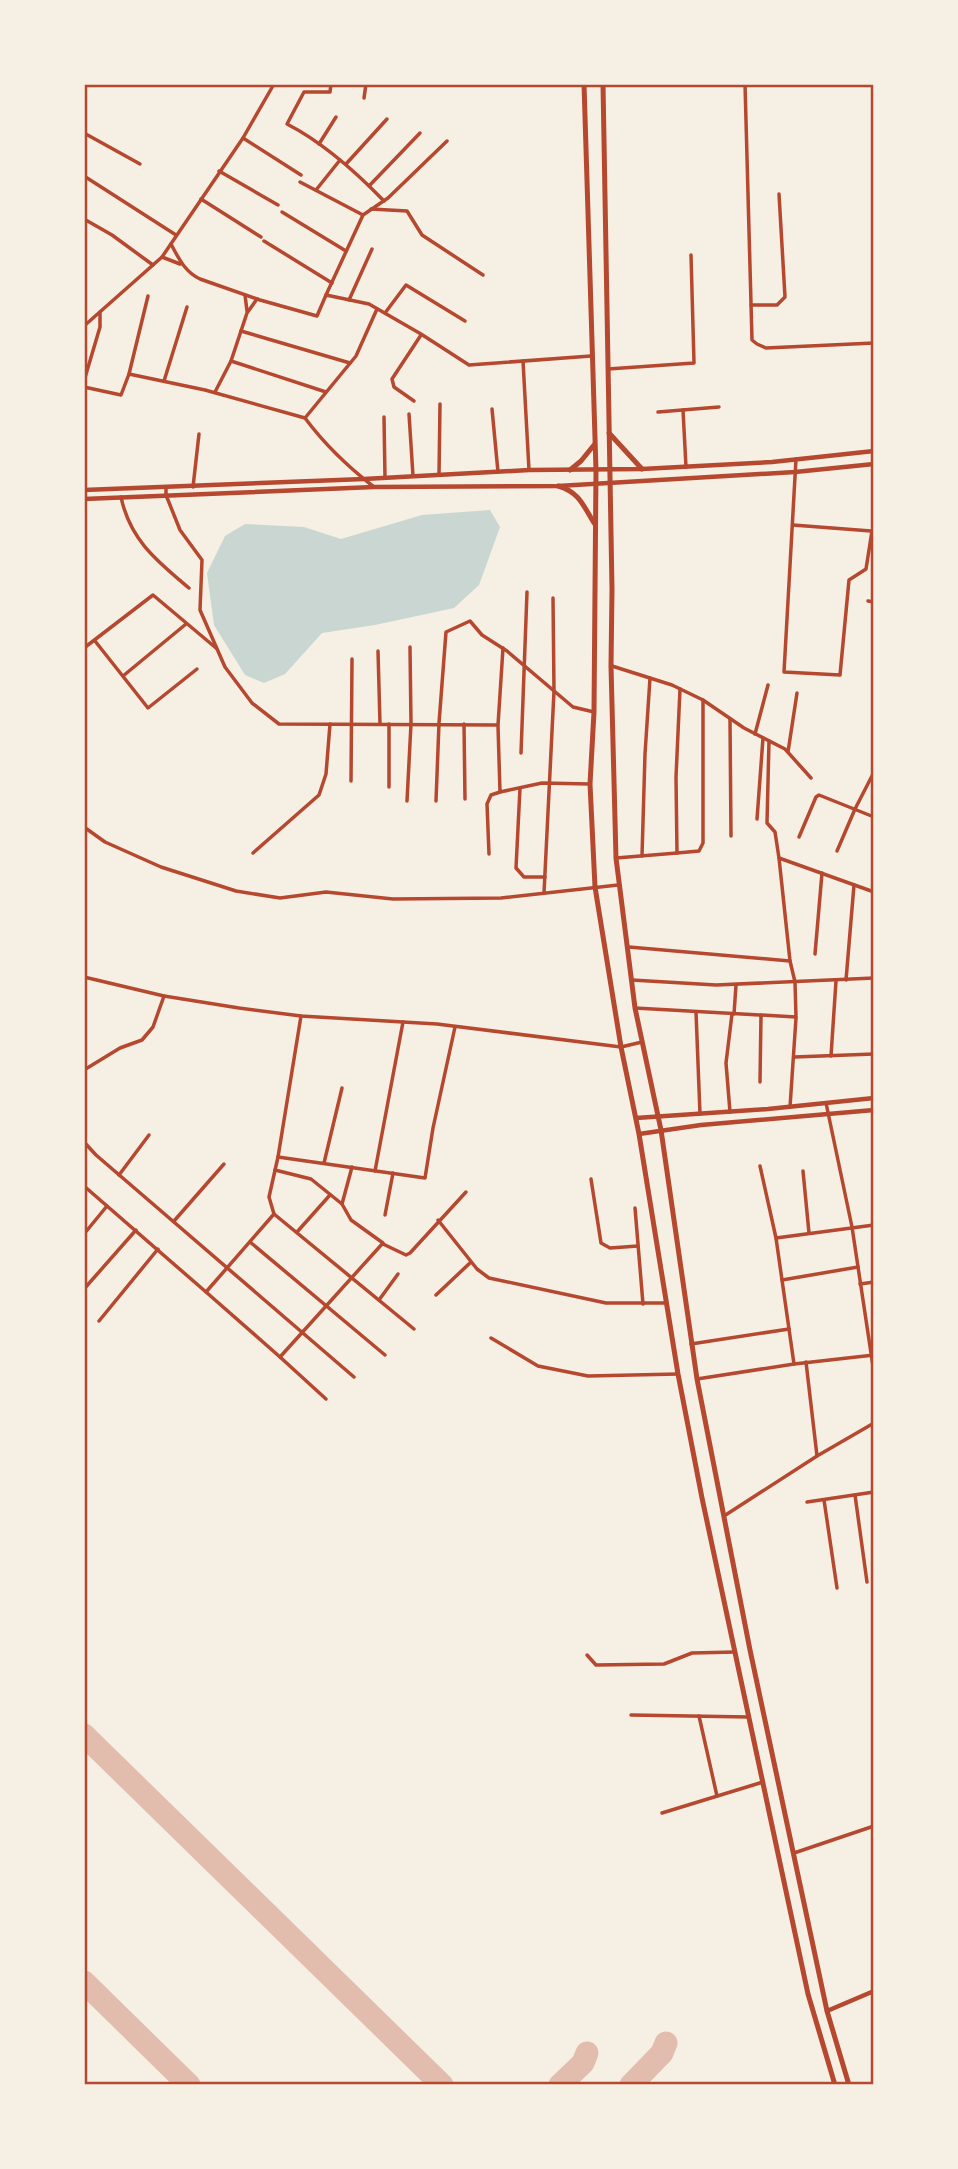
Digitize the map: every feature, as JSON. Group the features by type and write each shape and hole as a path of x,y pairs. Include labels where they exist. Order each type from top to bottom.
{"main road":[{"path":"584,84 596,470 594,712 590,784 594,887 702,1498 808,1994 835,2085"},
{"path":"603,84 611,666 618,885 635,1008 661,1130 697,1379 827,2011 849,2085"},
{"path":"587,184 605,184"},
{"path":"590,309 607,307"},
{"path":"609,433 642,469"},
{"path":"569,470 587,454 594,443"},
{"path":"558,486 575,493 595,526"},
{"path":"782,1870 796,1866"}],"street":[{"path":"84,326 162,257 243,138 274,84"},
{"path":"331,84 330,92 304,92 287,124 303,132 346,164 384,201"},
{"path":"364,98 366,84"},
{"path":"745,84 752,340 766,348 874,343"},
{"path":"319,144 336,117"},
{"path":"346,164 387,119"},
{"path":"84,133 141,163"},
{"path":"369,186 420,133"},
{"path":"243,138 301,175"},
{"path":"171,244 182,265 193,276 257,299 317,316 363,215 384,201 447,141"},
{"path":"316,190 340,160"},
{"path":"219,171 278,205"},
{"path":"84,176 176,235"},
{"path":"300,182 363,215"},
{"path":"751,305 777,305 785,297 779,194"},
{"path":"201,199 332,283"},
{"path":"371,209 407,211 422,235 483,275"},
{"path":"282,212 346,251"},
{"path":"84,219 113,235 153,265"},
{"path":"874,247 874,253"},
{"path":"349,300 372,249"},
{"path":"608,369 694,363 691,255"},
{"path":"162,257 182,265"},
{"path":"385,313 406,285 465,321"},
{"path":"245,295 247,313"},
{"path":"326,295 369,304 468,365 591,356"},
{"path":"84,387 121,395 129,374 148,296"},
{"path":"215,393 231,361 247,313 257,299"},
{"path":"164,382 187,307"},
{"path":"304,418 356,356 377,309"},
{"path":"84,381 100,327 100,312"},
{"path":"242,331 350,363"},
{"path":"414,401 394,387 392,379 421,334"},
{"path":"231,361 326,392"},
{"path":"523,361 529,470"},
{"path":"129,374 215,393 304,418 347,466 374,487"},
{"path":"439,475 440,404"},
{"path":"658,412 719,407"},
{"path":"492,409 498,472"},
{"path":"683,410 687,467"},
{"path":"409,414 413,476"},
{"path":"384,417 385,478"},
{"path":"193,487 200,434"},
{"path":"84,490 529,470 687,467 874,451"},
{"path":"793,525 873,531 866,569 849,580 840,675 784,672 796,459"},
{"path":"84,499 374,487 558,486 795,472 874,464"},
{"path":"166,488 166,495 180,530 202,560 200,610 225,667 252,703 279,724 498,725"},
{"path":"121,497 125,516 143,545 158,562 189,588"},
{"path":"521,752 527,592"},
{"path":"84,648 153,595 217,649"},
{"path":"544,893 554,691 552,598"},
{"path":"867,601 874,602"},
{"path":"436,801 446,632 470,621 482,635 503,648 573,707 594,712"},
{"path":"123,676 186,624"},
{"path":"95,641 148,708 197,668"},
{"path":"407,801 411,724 410,647"},
{"path":"499,792 498,725 503,648"},
{"path":"379,651 380,724"},
{"path":"351,781 352,659"},
{"path":"611,666 680,689 703,700 730,719 788,752 811,778"},
{"path":"642,856 650,678"},
{"path":"755,734 768,685"},
{"path":"677,853 676,777 680,689"},
{"path":"788,752 797,693"},
{"path":"616,858 699,851 703,842 703,700"},
{"path":"730,719 731,836"},
{"path":"253,853 319,795 326,774 330,724"},
{"path":"389,724 389,787"},
{"path":"464,724 465,799"},
{"path":"757,819 763,737"},
{"path":"769,741 767,823 775,832 790,961 795,982 796,1017 790,1107"},
{"path":"837,851 874,772"},
{"path":"489,855 486,804 491,795 542,783 590,784"},
{"path":"520,788 516,868 524,877 545,877"},
{"path":"800,837 819,794 874,817"},
{"path":"84,827 105,842 161,867 236,891 280,898 326,891 393,899 501,898 618,885"},
{"path":"779,858 874,892"},
{"path":"815,954 822,873"},
{"path":"846,980 854,885"},
{"path":"626,947 790,961"},
{"path":"84,977 164,996 301,1016 455,1027 621,1047 642,1042"},
{"path":"632,980 736,985 874,978"},
{"path":"831,1056 836,980"},
{"path":"730,1112 726,1063 736,985"},
{"path":"84,1070 120,1048 142,1040 153,1027 164,996"},
{"path":"635,1008 796,1017"},
{"path":"695,1012 700,1114"},
{"path":"760,1082 761,1015"},
{"path":"301,1016 269,1197 274,1214 414,1329"},
{"path":"375,1171 403,1022"},
{"path":"278,1157 425,1178 455,1027"},
{"path":"794,1057 874,1054"},
{"path":"324,1163 342,1088"},
{"path":"636,1118 874,1098"},
{"path":"826,1103 852,1227 874,1373"},
{"path":"639,1134 874,1110"},
{"path":"119,1175 149,1135"},
{"path":"84,1142 354,1377"},
{"path":"174,1221 223,1164"},
{"path":"760,1166 776,1238 794,1364"},
{"path":"342,1204 352,1167"},
{"path":"275,1170 312,1179 342,1204 351,1220 383,1244 406,1255 466,1192"},
{"path":"803,1171 808,1233"},
{"path":"385,1215 393,1173"},
{"path":"591,1179 601,1243 610,1248 638,1246"},
{"path":"84,1186 326,1399"},
{"path":"297,1232 330,1195"},
{"path":"84,1234 86,1228 107,1206"},
{"path":"635,1208 643,1304"},
{"path":"206,1292 274,1214"},
{"path":"438,1220 482,1275 489,1278 595,1302 667,1303"},
{"path":"776,1238 874,1225"},
{"path":"84,1289 136,1230"},
{"path":"250,1242 385,1355"},
{"path":"280,1357 383,1244"},
{"path":"99,1321 158,1249"},
{"path":"436,1296 471,1262"},
{"path":"782,1280 858,1267"},
{"path":"379,1300 398,1274"},
{"path":"860,1284 874,1282"},
{"path":"691,1344 789,1329"},
{"path":"491,1338 538,1366 588,1376 678,1374"},
{"path":"697,1379 806,1362 873,1355"},
{"path":"806,1362 817,1457"},
{"path":"724,1517 874,1423"},
{"path":"807,1502 874,1492"},
{"path":"855,1495 867,1582"},
{"path":"824,1500 837,1588"},
{"path":"587,1655 596,1665 664,1664 692,1653 735,1652"},
{"path":"631,1715 749,1717"},
{"path":"699,1716 717,1796"},
{"path":"662,1813 763,1782"},
{"path":"794,1853 874,1826"},
{"path":"827,2011 874,1991"}],"shaded area":[{"path":"490,510 500,527 479,585 454,608 322,633 285,674 264,683 245,675 214,625 207,573 225,536 245,524 304,527 341,539 422,515"}],"taxiway":[{"path":"84,1735 442,2085"},
{"path":"84,1982 189,2085"},
{"path":"631,2085 662,2053 666,2043"},
{"path":"560,2085 583,2063 587,2053"}]}
